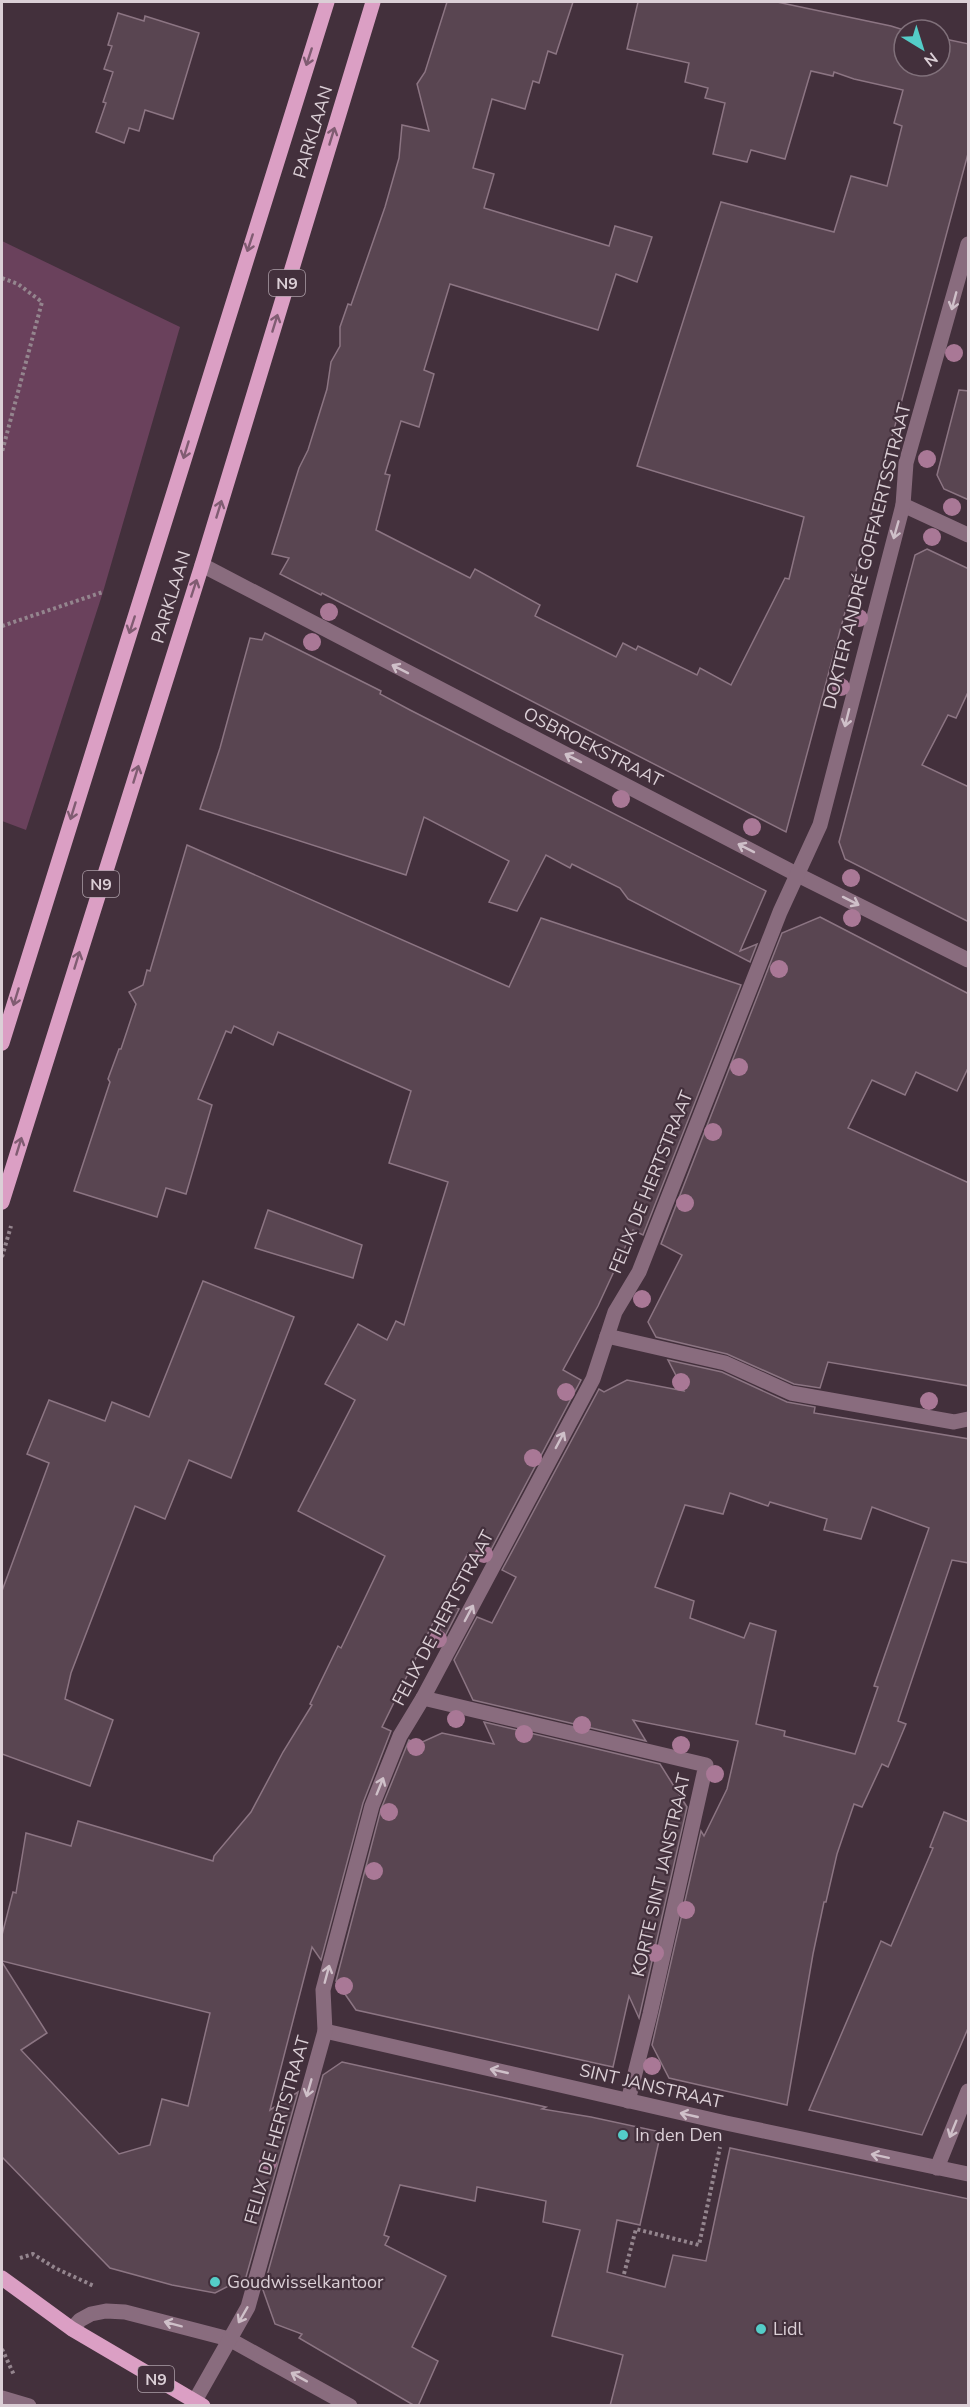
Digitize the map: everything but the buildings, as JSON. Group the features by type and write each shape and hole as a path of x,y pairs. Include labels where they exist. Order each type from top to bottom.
{"main road":[{"name":"PARKLAAN","path":"2,1043 327,2"},
{"name":"PARKLAAN","path":"2,1202 202,565 373,2"},
{"name":"N9","path":"2,2278 72,2329 197,2404"}],"street":[{"name":"DOKTER ANDRÉ GOFFAERTSSTRAAT","path":"798,875 819,825 903,504 906,463 969,244"},
{"path":"903,504 969,535"},
{"name":"OSBROEKSTRAAT","path":"202,565 798,875 969,960"},
{"name":"FELIX DE HERTSTRAAT","path":"197,2404 248,2307 325,2031 323,1990 372,1806 400,1736 423,1698 593,1379 615,1312 639,1272 780,912 798,875"},
{"path":"607,1336 725,1363 791,1393 954,1422 969,1419"},
{"name":"KORTE SINT JANSTRAAT","path":"423,1698 706,1765 628,2101"},
{"name":"SINT JANSTRAAT","path":"325,2031 726,2123 969,2174"},
{"path":"937,2168 969,2091"},
{"path":"72,2329 80,2320 91,2314 106,2311 125,2312 230,2339 350,2406"},
{"path":"2,2398 29,2406"}],"path":[{"path":"2,278 18,284 42,302 2,452"},
{"path":"2,626 103,592"},
{"path":"624,2274 636,2229 699,2245 726,2123"}],"shaded area":[{"path":"2,241 180,327 103,592 26,830 2,821"}],"place":[{"name":"In den Den","path":"623,2135"},
{"name":"Goudwisselkantoor","path":"215,2282"},
{"name":"Lidl","path":"761,2329"}]}
